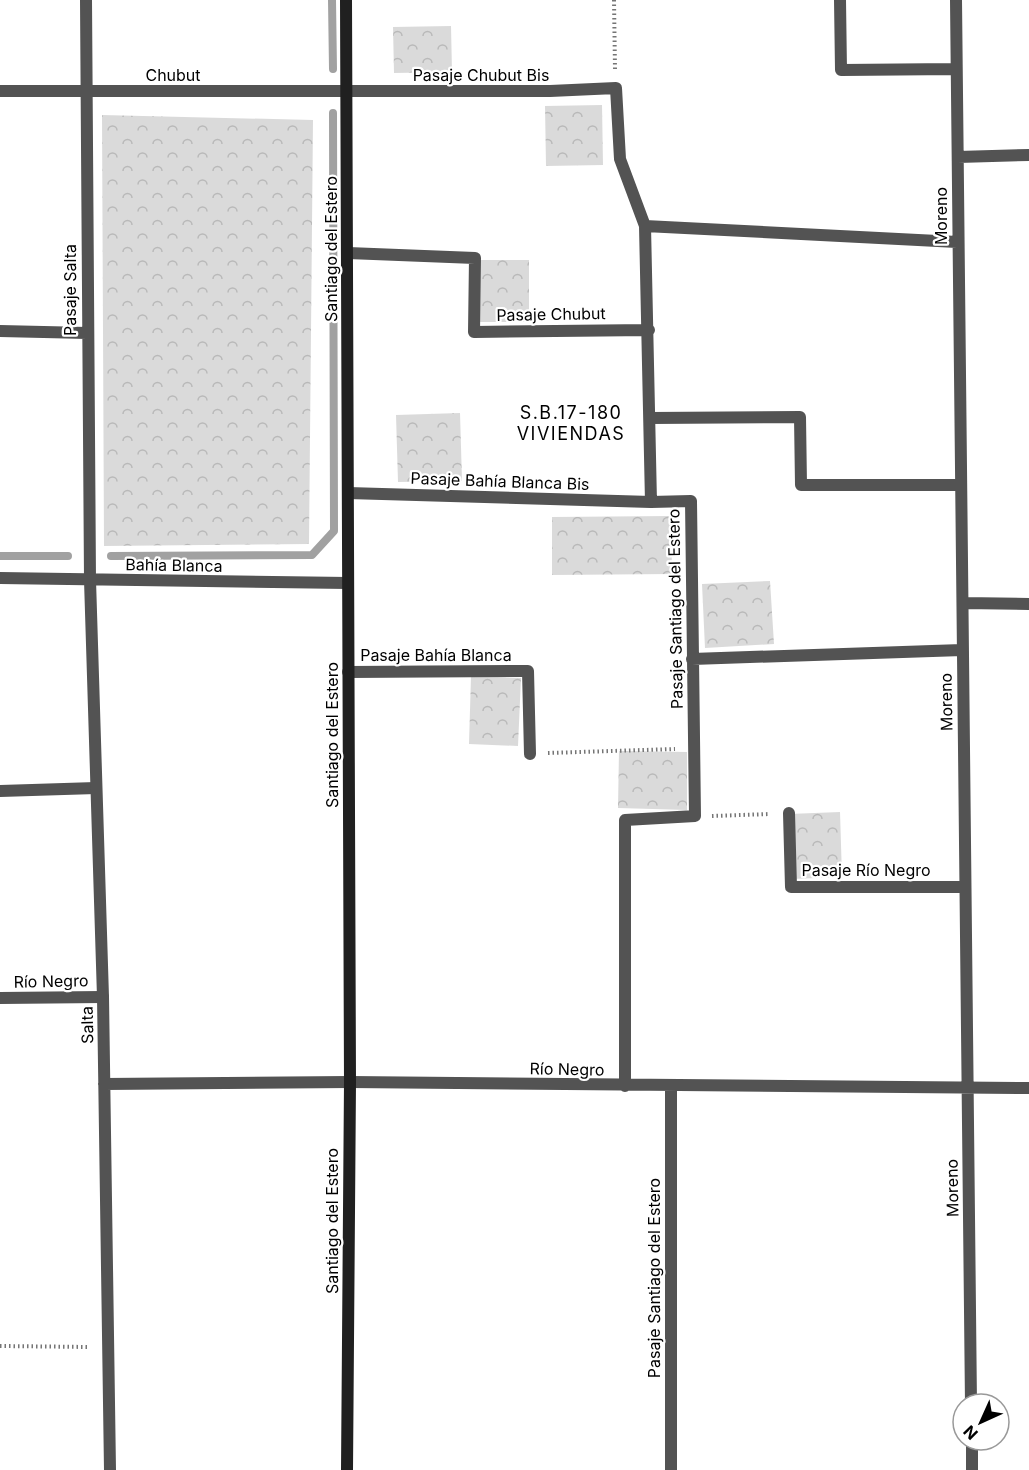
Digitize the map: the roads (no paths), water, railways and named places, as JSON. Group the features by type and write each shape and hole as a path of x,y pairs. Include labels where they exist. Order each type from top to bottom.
{"street":[{"name":"Pasaje Salta","path":"86,0 90,580"},
{"name":"Santiago del Estero","path":"346,0 350,1082 347,1470"},
{"path":"840,0 842,70 956,69"},
{"name":"Moreno","path":"956,0 971,1392"},
{"name":"Pasaje Chubut Bis","path":"346,92 550,91 616,88"},
{"name":"Pasaje Santiago del Estero","path":"616,88 620,159 645,226 651,502 691,501 695,816 625,820 625,1086"},
{"name":"Chubut","path":"0,91 346,92"},
{"path":"958,157 1029,155"},
{"path":"645,226 957,242"},
{"name":"Pasaje Chubut","path":"348,253 475,258 474,332 649,330"},
{"path":"0,331 87,333"},
{"path":"650,418 800,417 801,485 961,485"},
{"name":"Pasaje Bahía Blanca Bis","path":"348,493 651,502"},
{"name":"Bahía Blanca","path":"0,578 348,583"},
{"name":"Salta","path":"90,580 103,997 110,1470"},
{"path":"963,603 1029,604"},
{"path":"692,659 962,650"},
{"name":"Pasaje Bahía Blanca","path":"348,672 528,671 530,754"},
{"path":"0,791 96,788"},
{"name":"Pasaje Río Negro","path":"789,813 791,887 965,887"},
{"name":"Río Negro","path":"0,998 103,997"},
{"name":"Río Negro","path":"104,1084 350,1082 671,1087 1029,1088"},
{"name":"Pasaje Santiago del Estero","path":"671,1087 671,1470"},
{"path":"972,1452 972,1470"}],"waterway":[{"path":"332,0 333,69"},
{"path":"111,556 312,555 334,531 333,113"},
{"path":"0,556 68,556"}],"district":[{"name":"S.B.17-180 VIVIENDAS","path":"571,422"}]}
